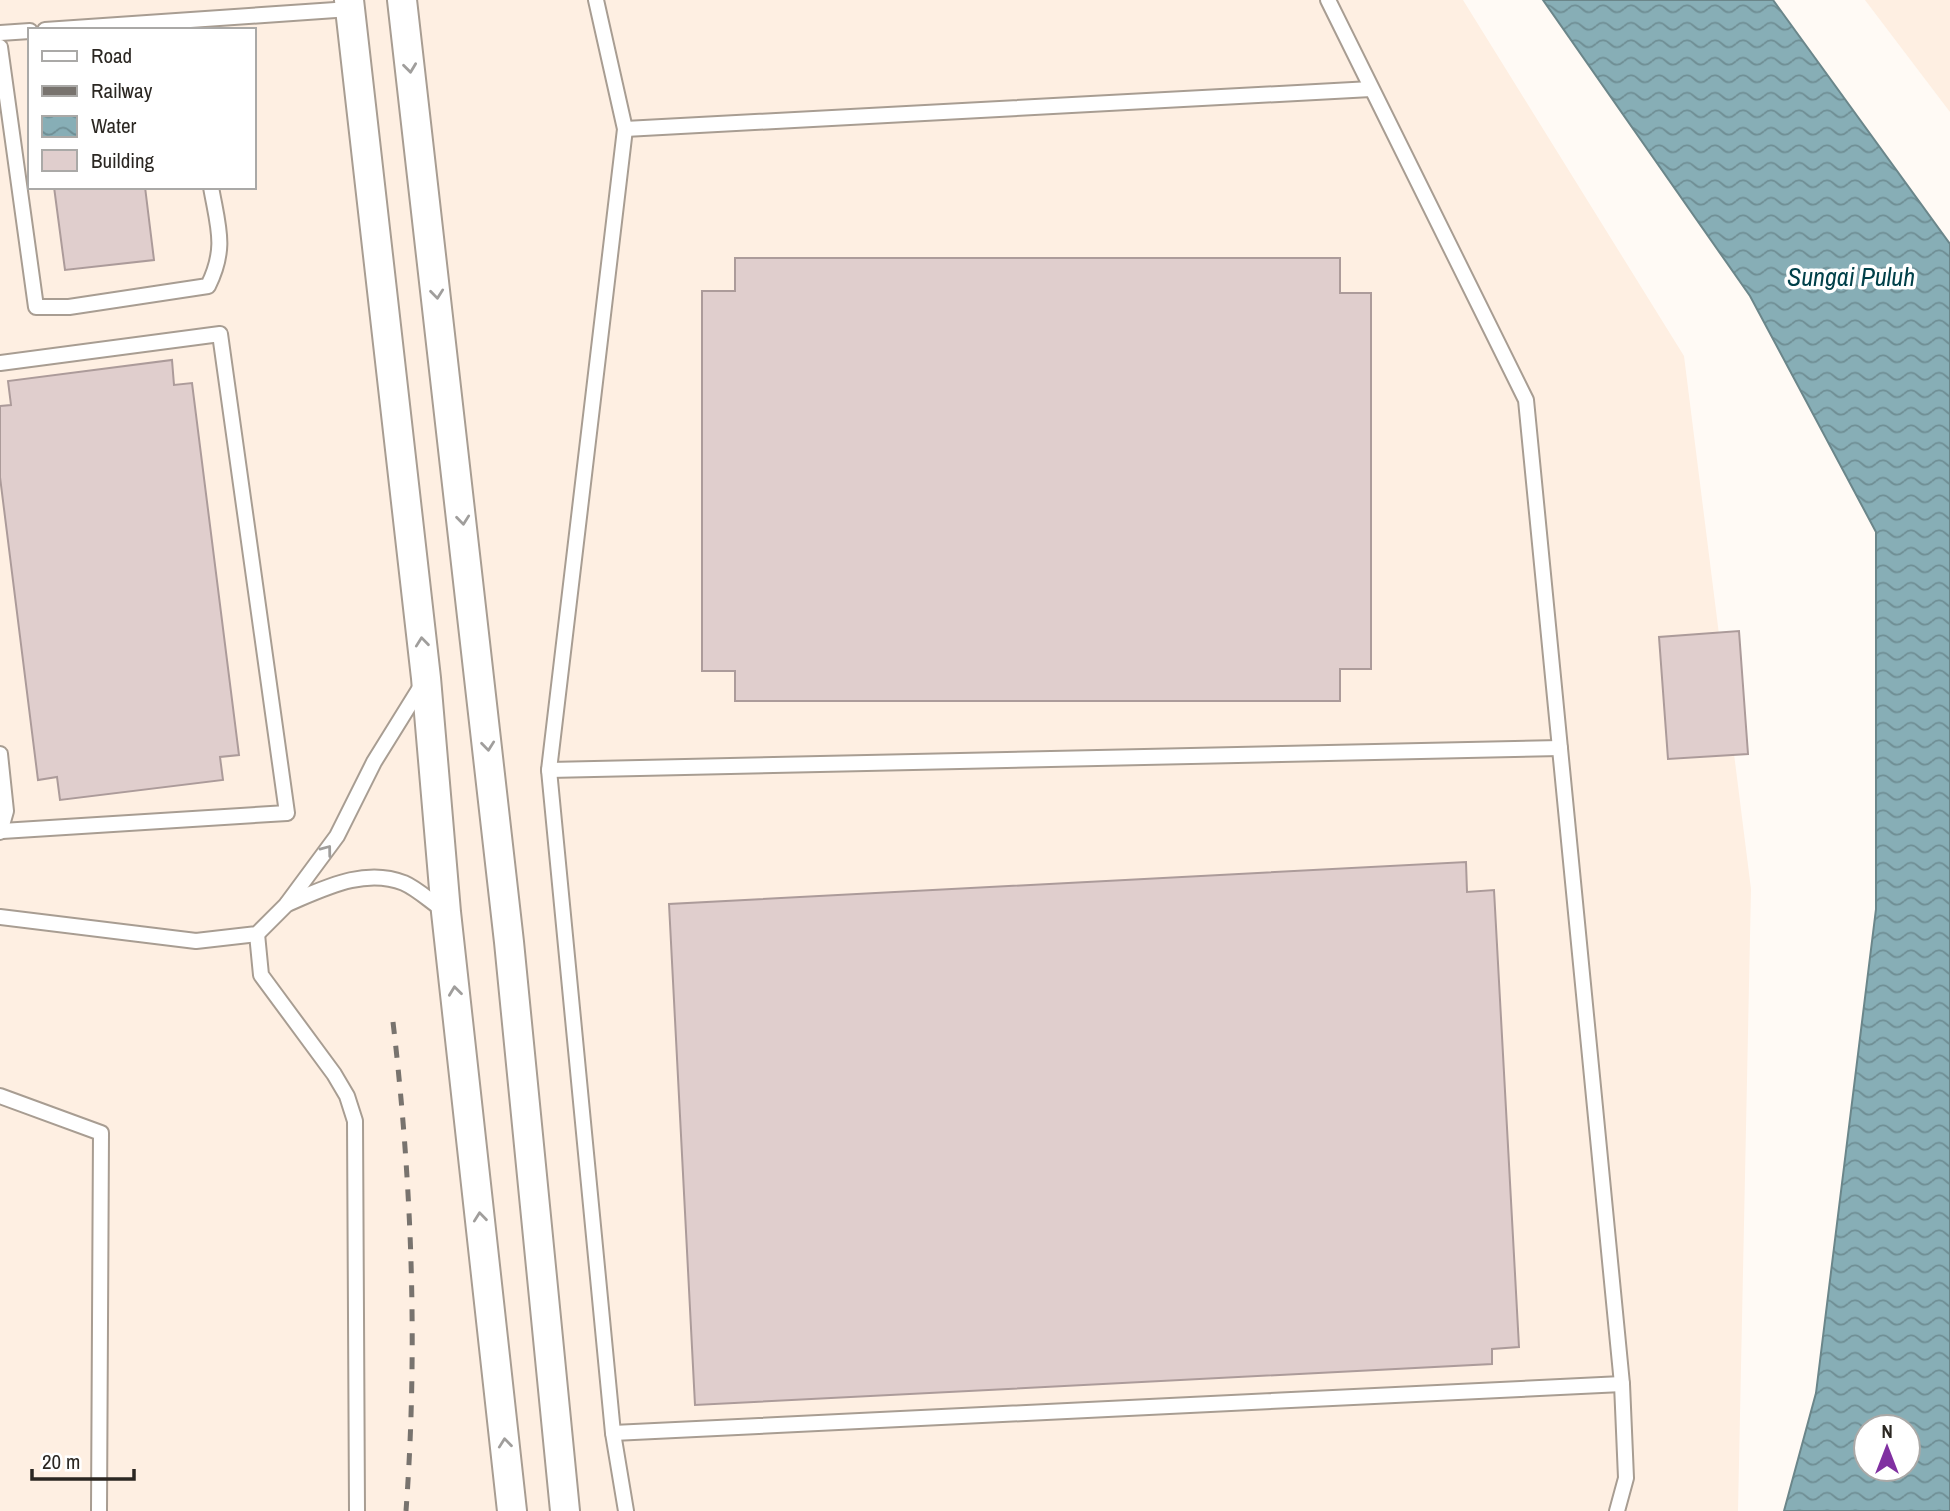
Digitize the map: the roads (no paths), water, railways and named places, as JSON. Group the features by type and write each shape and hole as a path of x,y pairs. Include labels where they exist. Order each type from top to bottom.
{"street":[{"path":"402,0 509,942 565,1511"},
{"path":"350,5 426,678 446,912 512,1511"}],"lane":[{"path":"596,0 625,130 549,770 613,1433 626,1511"},
{"path":"1328,0 1526,400 1622,1384 1626,1478 1617,1511"},
{"path":"100,28 182,25 350,5"},
{"path":"0,33 28,31"},
{"path":"0,47 36,307 69,307 208,286 217,269 221,246 211,189"},
{"path":"625,130 1371,89"},
{"path":"0,363 220,334 287,813 1,831 6,811 0,754"},
{"path":"0,917 196,941 257,934 286,905 337,836 374,762 426,678"},
{"path":"549,770 1560,748"},
{"path":"286,905 337,883 369,877 404,883 446,912"},
{"path":"257,934 261,975 334,1074 347,1096 355,1122 357,1511"},
{"path":"0,1096 101,1133 99,1511"},
{"path":"613,1433 1622,1384"}],"water":[{"name":"Sungai Puluh","path":"1543,0 1773,0 1950,244 1950,1511 1784,1511 1816,1393 1876,909 1876,532 1750,296"}],"railway":[{"path":"393,1022 405,1144 411,1266 412,1389 406,1511"}]}
